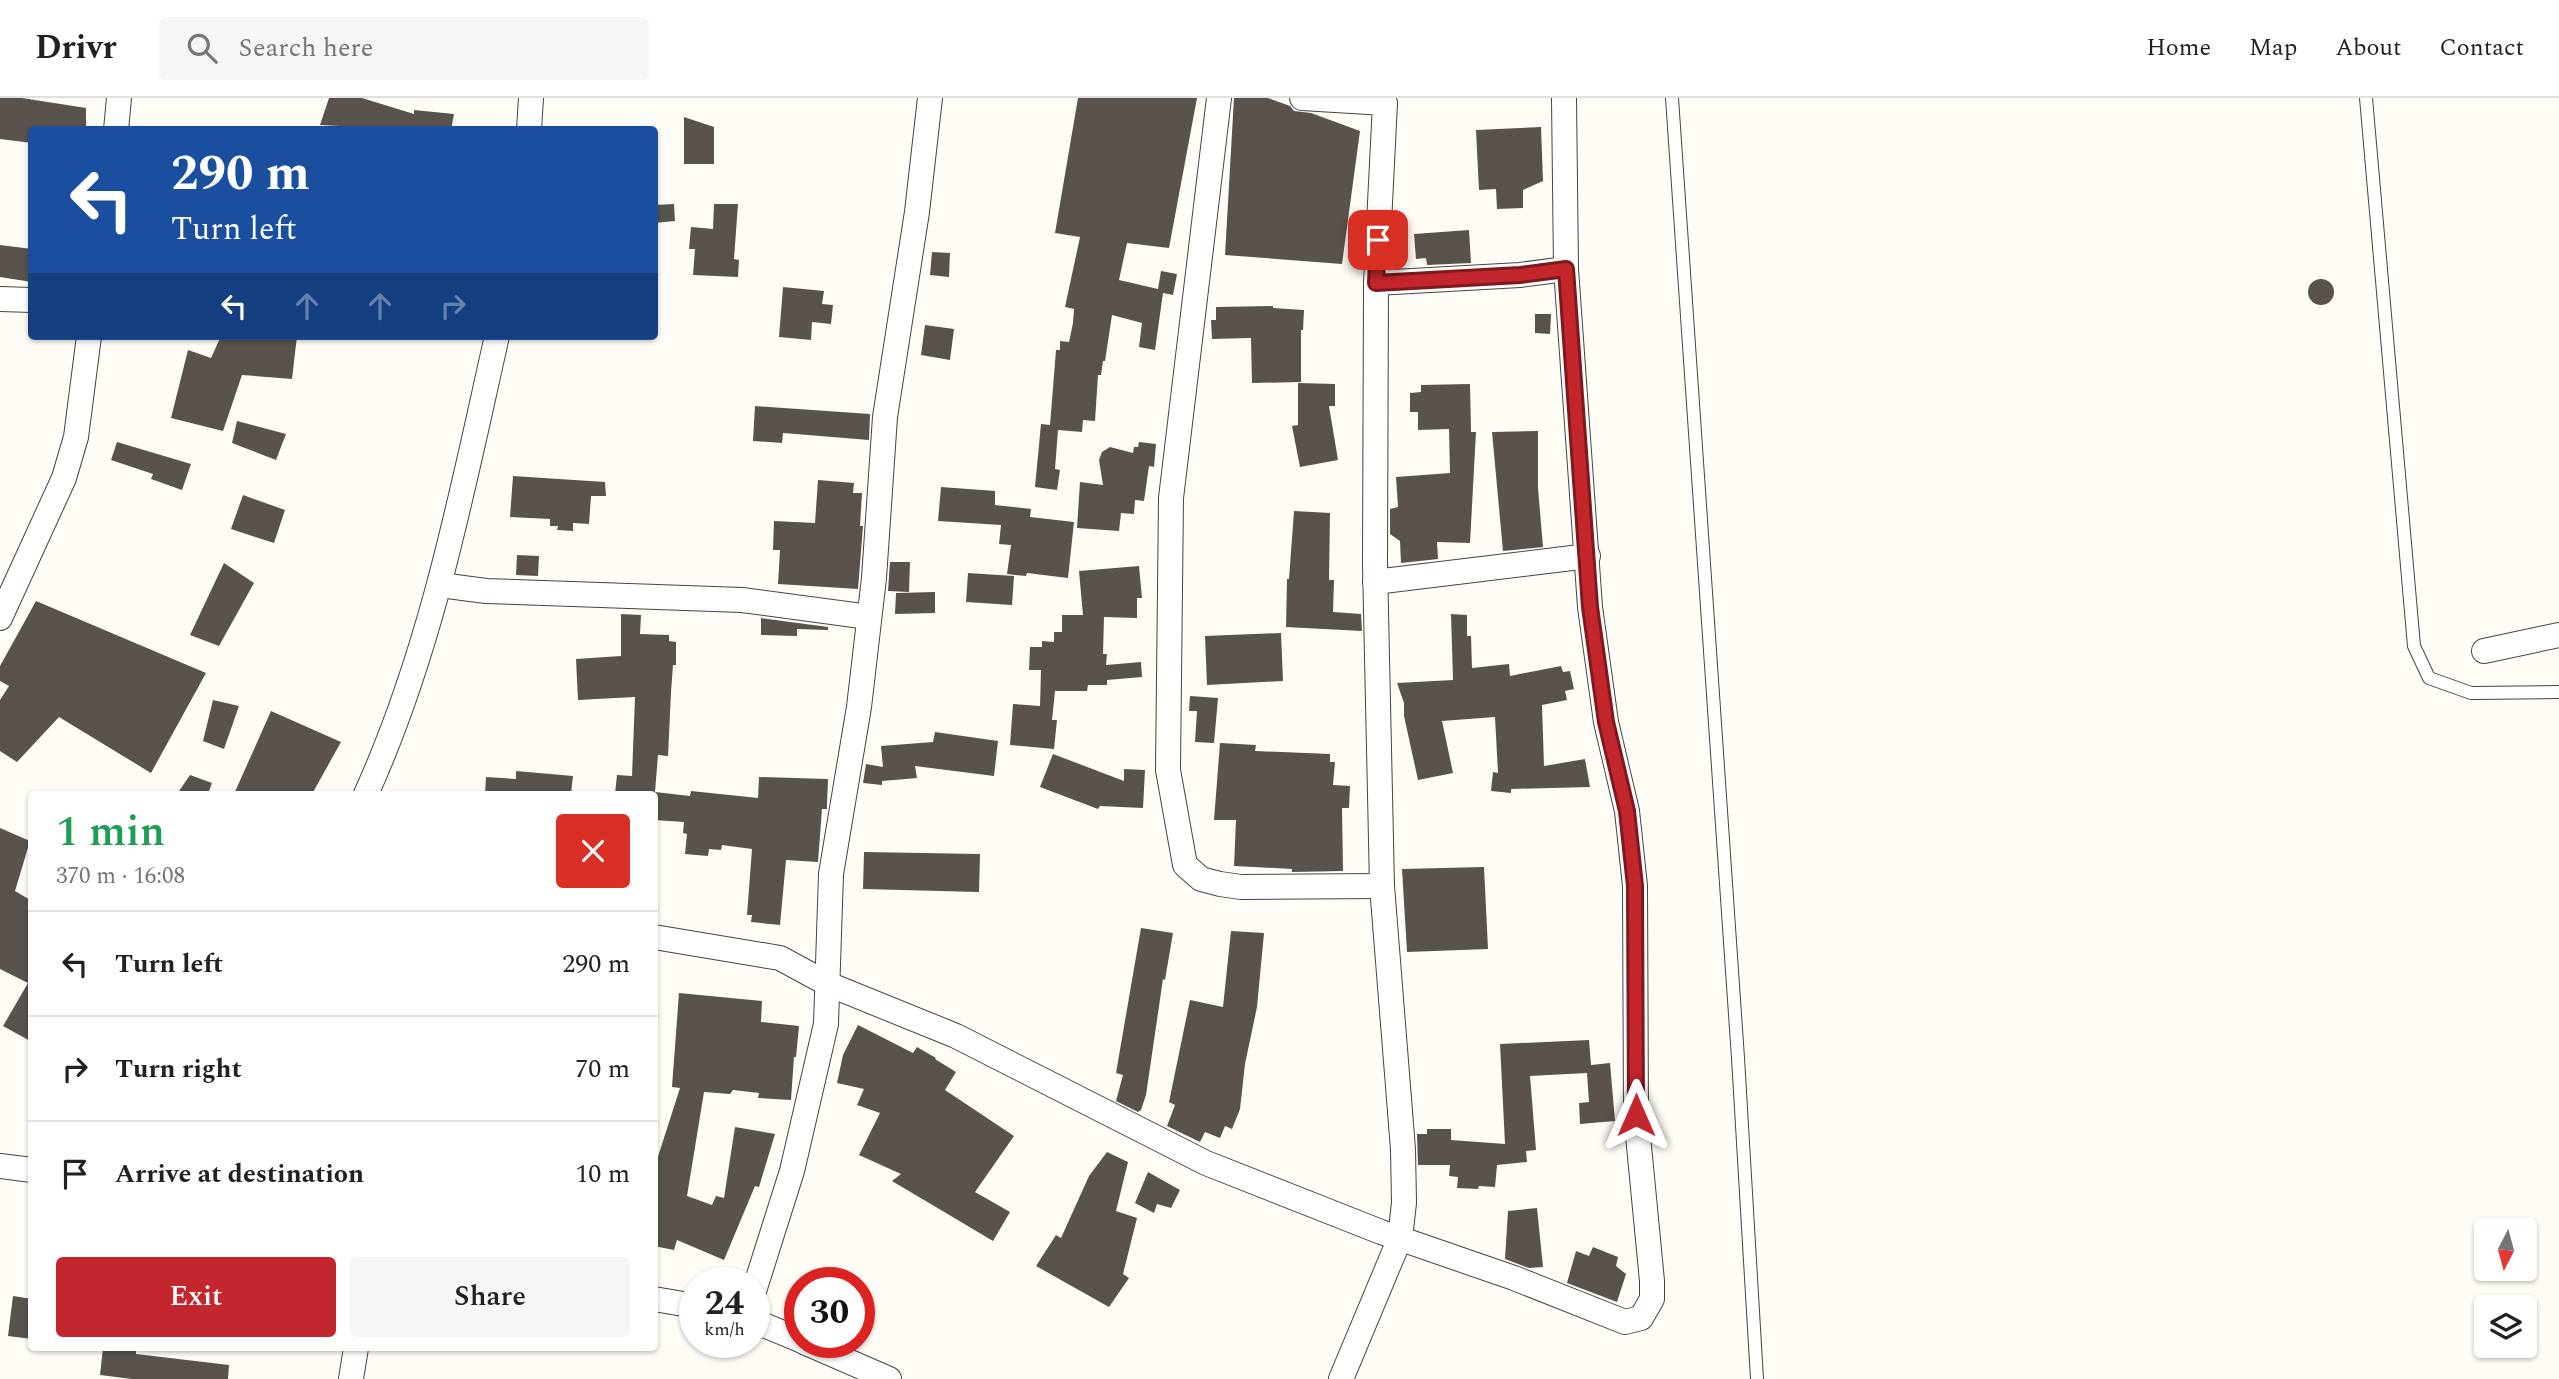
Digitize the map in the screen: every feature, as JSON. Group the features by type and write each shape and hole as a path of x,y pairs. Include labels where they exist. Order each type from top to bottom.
{"street":[{"path":"116,126 119,98"},
{"path":"529,126 531,98"},
{"path":"762,1267 792,1171 826,1024 831,874 853,752 869,617 885,417 917,212 930,98"},
{"path":"1219,98 1171,498 1168,770 1185,865 1201,878 1241,887 1382,887"},
{"path":"1303,98 1385,103 1376,283 1375,582 1382,887 1403,1150 1404,1203 1400,1238 1341,1379"},
{"path":"658,938 780,958 828,984 956,1036 1206,1163 1625,1322 1641,1318 1651,1299 1636,1115 1635,886 1627,811 1606,722 1590,607 1566,269 1564,98"},
{"path":"1376,283 1520,275 1566,269"},
{"path":"0,299 28,300"},
{"path":"0,618 64,478 76,438 88,340"},
{"path":"367,791 388,745 440,586 496,340"},
{"path":"1375,582 1588,556"},
{"path":"440,586 486,591 742,600 869,617"},
{"path":"2484,651 2559,635"},
{"path":"0,1166 28,1170"},
{"path":"658,1300 679,1303"},
{"path":"351,1379 356,1351"},
{"path":"841,1358 889,1379"}],"lane":[{"path":"1672,98 1737,1044 1757,1379"},
{"path":"2366,98 2414,646 2429,678 2471,693 2559,692"}],"building":[{"path":"0,98 22,98 86,108 86,126 28,126 28,142 0,139"},
{"path":"329,98 362,98 414,114 414,110 454,114 452,126 320,125"},
{"path":"1078,98 1197,98 1169,248 1127,243 1119,280 1158,289 1161,271 1177,274 1173,295 1163,293 1155,350 1139,347 1142,323 1112,315 1105,361 1101,375 1098,375 1095,421 1083,420 1082,432 1058,430 1055,469 1060,470 1057,490 1035,487 1041,424 1050,425 1056,350 1060,350 1060,341 1069,342 1073,323 1074,309 1065,307 1080,237 1055,233"},
{"path":"1234,98 1268,98 1290,106 1294,111 1311,113 1360,131 1342,264 1225,255"},
{"path":"684,117 714,127 714,164 684,164"},
{"path":"1541,127 1543,181 1523,190 1523,208 1497,209 1496,189 1479,190 1476,130"},
{"path":"674,204 675,221 658,223 658,205"},
{"path":"714,204 738,204 734,259 739,260 738,277 693,275 695,249 689,249 691,227 713,229"},
{"path":"1469,230 1471,263 1427,265 1426,258 1416,259 1414,234"},
{"path":"0,245 28,248 28,281 0,277"},
{"path":"932,252 950,253 949,277 930,275"},
{"path":"2321,279 2330,283 2334,292 2330,301 2321,305 2312,301 2308,292 2312,283"},
{"path":"783,287 824,291 822,304 833,305 831,324 812,322 811,340 779,337"},
{"path":"1273,306 1304,310 1301,330 1301,382 1252,383 1251,338 1212,339 1211,320 1216,320 1216,307"},
{"path":"1535,314 1551,314 1550,334 1535,333"},
{"path":"925,325 954,329 950,360 921,355"},
{"path":"219,340 297,340 292,379 242,375 223,431 171,418 188,350 211,358"},
{"path":"1298,383 1335,384 1335,406 1329,406 1338,460 1300,467 1292,426 1298,425"},
{"path":"1470,384 1471,432 1476,432 1470,543 1437,542 1438,559 1401,563 1400,541 1390,534 1390,509 1398,507 1396,477 1450,473 1449,429 1418,430 1418,412 1410,412 1410,393 1421,392 1421,385"},
{"path":"755,406 870,414 869,440 783,433 782,443 753,441"},
{"path":"237,421 286,434 276,460 232,443"},
{"path":"1538,431 1538,488 1543,547 1503,551 1492,432"},
{"path":"117,442 191,464 182,490 151,479 153,474 111,460"},
{"path":"1139,442 1156,444 1154,467 1149,466 1144,501 1135,500 1134,514 1121,513 1119,531 1077,528 1080,482 1103,485 1099,460 1102,452 1110,447 1133,453"},
{"path":"513,476 605,482 606,496 591,496 589,524 573,523 573,531 557,530 558,526 550,526 550,519 510,517"},
{"path":"818,480 854,483 853,493 862,493 860,526 863,526 858,589 778,584 780,550 773,550 774,521 815,523"},
{"path":"941,487 995,491 995,505 1031,509 1030,517 1074,522 1068,578 1027,573 1026,576 1007,574 1011,545 999,544 1001,525 938,521"},
{"path":"243,495 285,510 274,543 231,529"},
{"path":"1294,511 1330,513 1329,580 1334,580 1333,612 1361,614 1362,631 1286,627 1287,579"},
{"path":"517,555 539,556 538,576 516,575"},
{"path":"890,562 910,562 909,592 888,591"},
{"path":"224,563 254,583 219,646 190,635"},
{"path":"1139,566 1142,598 1137,598 1137,618 1104,617 1103,654 1107,654 1106,665 1141,662 1142,677 1107,680 1107,685 1088,685 1087,691 1055,691 1052,720 1057,720 1054,749 1010,745 1013,704 1040,706 1041,670 1029,670 1030,647 1042,647 1042,641 1054,642 1054,632 1062,632 1062,615 1083,615 1079,571"},
{"path":"968,573 1014,576 1012,605 966,602"},
{"path":"935,592 935,613 895,614 896,593"},
{"path":"36,601 206,673 151,773 59,717 17,762 0,751 0,700 9,686 0,681 0,666"},
{"path":"621,614 641,615 640,634 669,635 669,641 676,642 668,756 658,755 655,791 615,791 617,775 632,776 635,697 578,700 576,659 621,656"},
{"path":"1451,614 1467,615 1472,668 1509,664 1510,676 1561,666 1563,672 1570,671 1574,689 1565,691 1567,700 1542,705 1544,766 1585,759 1590,787 1511,789 1511,793 1491,791 1493,772 1498,773 1495,717 1442,721 1453,773 1418,780 1404,716 1404,703 1397,683 1453,680"},
{"path":"761,618 828,627 828,630 797,629 797,636 761,635"},
{"path":"1281,633 1283,681 1207,685 1205,636"},
{"path":"1190,696 1218,698 1214,743 1195,742 1197,711 1189,711"},
{"path":"213,700 239,706 224,749 203,741"},
{"path":"271,711 341,742 314,791 235,791"},
{"path":"935,732 998,741 994,776 915,766 917,778 882,781 882,785 863,783 866,764 883,767 881,746 933,742"},
{"path":"1220,743 1256,745 1255,751 1330,754 1330,762 1335,762 1333,785 1350,786 1349,808 1342,808 1343,871 1292,872 1292,869 1234,866 1236,820 1214,820"},
{"path":"1053,754 1124,781 1124,769 1145,770 1143,808 1100,806 1098,809 1040,787"},
{"path":"516,771 573,776 571,791 485,791 486,777 516,779"},
{"path":"190,775 212,783 209,791 179,791"},
{"path":"759,777 828,779 827,809 822,809 818,862 786,860 780,925 751,922 752,915 747,915 752,849 722,845 721,850 709,849 708,856 685,854 687,834 683,833 684,822 658,820 658,792 690,796 691,791 758,798"},
{"path":"0,828 28,840 15,891 28,899 28,983 0,969"},
{"path":"864,852 980,854 979,892 863,889"},
{"path":"1484,867 1488,949 1407,952 1402,869"},
{"path":"1141,928 1173,933 1165,980 1163,979 1146,1095 1138,1112 1116,1101 1123,1075 1116,1073"},
{"path":"1231,931 1264,933 1257,1007 1245,1064 1240,1109 1232,1129 1225,1126 1220,1138 1205,1132 1200,1142 1167,1126 1175,1105 1169,1102 1190,1000 1223,1007"},
{"path":"28,983 28,1040 3,1026"},
{"path":"679,993 762,1001 761,1022 799,1026 791,1100 758,1098 759,1093 733,1090 730,1094 704,1092 687,1196 712,1205 716,1196 724,1198 735,1127 775,1134 759,1187 755,1186 724,1260 677,1240 674,1250 658,1247 658,1157 680,1088 672,1087"},
{"path":"858,1025 913,1053 917,1047 956,1072 945,1090 1014,1136 975,1192 1010,1212 993,1241 892,1181 901,1174 859,1155 880,1113 857,1105 864,1089 837,1083 843,1055"},
{"path":"1589,1040 1591,1065 1610,1063 1615,1121 1580,1124 1579,1103 1589,1102 1587,1073 1530,1076 1536,1150 1526,1151 1527,1162 1497,1165 1495,1187 1479,1186 1478,1189 1457,1188 1458,1177 1449,1176 1450,1165 1418,1165 1417,1134 1427,1134 1427,1129 1451,1129 1451,1140 1505,1144 1500,1044"},
{"path":"1107,1152 1128,1162 1116,1211 1137,1218 1123,1274 1129,1278 1109,1307 1036,1266 1056,1235 1061,1238 1089,1176"},
{"path":"1148,1172 1180,1190 1171,1208 1157,1204 1154,1213 1135,1203"},
{"path":"1537,1208 1543,1267 1529,1268 1505,1259 1508,1211"},
{"path":"1593,1247 1618,1257 1616,1266 1626,1274 1617,1302 1567,1283 1576,1251 1589,1256"},
{"path":"13,1296 28,1298 28,1338 8,1336"},
{"path":"103,1351 136,1351 136,1354 229,1365 228,1379 132,1379 100,1375"}],"route":[{"path":"1378,240 1376,283 1520,275 1566,269 1590,607 1606,722 1627,811 1635,886 1636,1115"}]}
